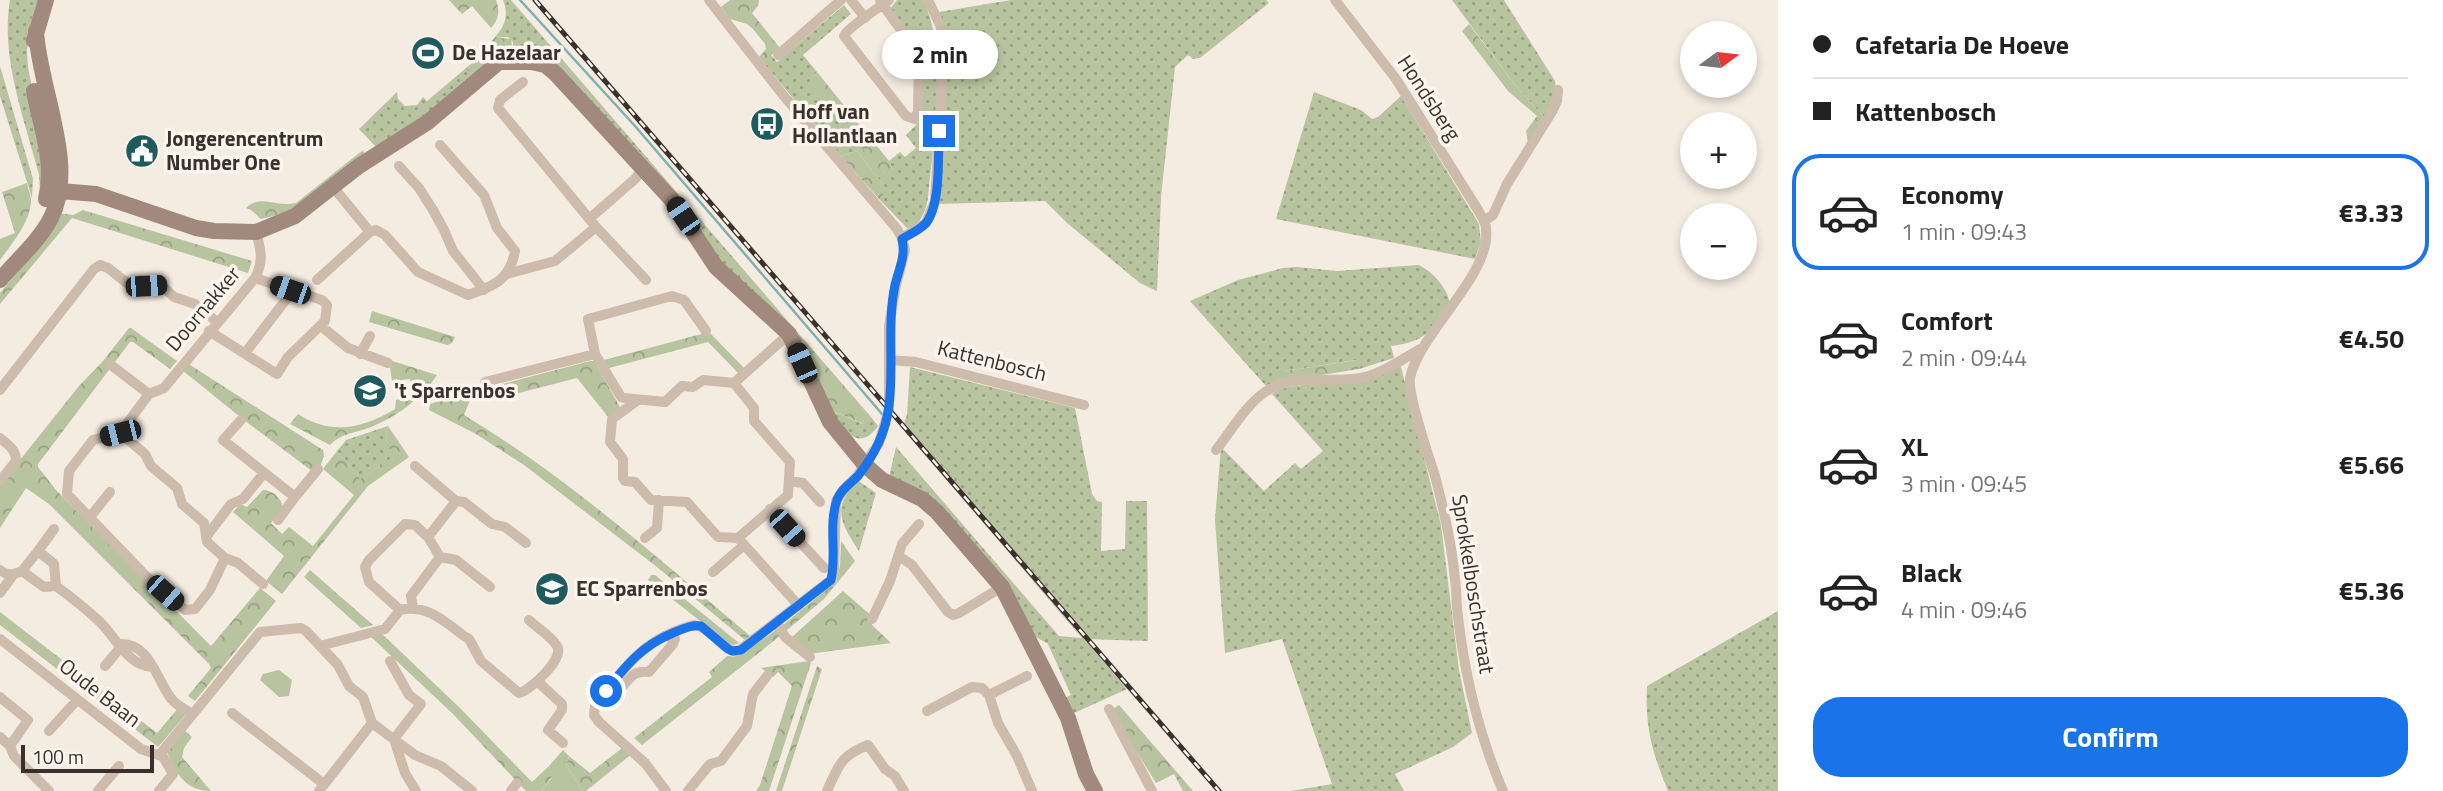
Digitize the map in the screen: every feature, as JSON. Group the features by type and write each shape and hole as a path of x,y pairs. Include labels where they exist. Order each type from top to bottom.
{"street":[{"path":"0,281 25,250 54,186 33,82 33,48 46,0"},
{"path":"666,791 645,763 599,722 594,715 595,706 632,657 666,636 688,627 701,626 728,649 737,652 831,580 834,569 836,501 879,443 889,409 890,326 895,285 904,260 902,239 783,95 709,0"},
{"path":"778,55 841,0"},
{"path":"851,0 865,18"},
{"path":"902,239 926,223 935,201 944,47 940,27 928,0"},
{"name":"Hondsberg","path":"1335,0 1396,79 1484,222"},
{"path":"884,2 919,55 918,111 915,119 906,116 844,36 846,31 884,2"},
{"path":"54,186 96,194 196,228 256,232 295,216 359,166 428,122 499,62 527,61 545,65 671,199 716,267 789,334 830,422 865,465 882,480 922,499 937,512 1002,587 1068,718 1086,774 1095,791"},
{"path":"523,82 500,100 498,108 593,223 646,280"},
{"path":"1409,381 1420,349 1451,310 1476,266 1486,240 1484,222 1493,215 1507,184 1553,110 1558,90"},
{"path":"317,280 370,232 376,230 385,234 418,272 468,295 491,288 507,274 513,267 515,251 497,229 484,195 440,145"},
{"path":"399,166 419,188 453,251 484,290"},
{"path":"507,274 555,261 643,167"},
{"path":"334,188 370,232"},
{"name":"Doornakker","path":"120,433 149,394 164,388 255,278 262,264 256,232"},
{"path":"0,390 94,269 100,265 132,287 161,285 174,297 195,304 213,326 245,353 277,374 288,357 321,326 327,305 322,300 255,278"},
{"path":"245,353 288,298 290,290"},
{"path":"706,331 684,300 672,296 588,319 595,354 621,397 665,402 682,386 693,387 703,380 734,383 754,408 754,421 790,462 788,495 771,509 713,572"},
{"path":"321,326 348,348 388,363"},
{"path":"734,383 789,334"},
{"path":"360,354 370,336"},
{"path":"1216,450 1253,402 1268,390 1305,379 1344,380 1363,377 1420,349"},
{"path":"485,383 595,354"},
{"name":"Kattenbosch","path":"889,359 916,362 1084,405"},
{"name":"Sprokkelboschstraat","path":"1402,359 1446,514 1457,616 1471,695 1482,736 1503,791"},
{"path":"111,365 149,394"},
{"path":"638,400 612,419 610,442 623,459 622,478 635,482 651,500 687,502 718,537 741,542 799,606"},
{"path":"241,420 223,440 295,497"},
{"path":"225,558 210,590 195,609 185,610 146,576 67,494 69,471 93,440 120,433 145,454 151,466 177,488 182,504 204,523 207,542 263,584"},
{"path":"0,438 12,449 16,461 0,481"},
{"path":"415,466 456,501 464,502 492,524 506,527 526,543"},
{"path":"278,520 318,469"},
{"path":"206,537 231,504 243,499 264,473"},
{"path":"789,481 803,483 820,502"},
{"path":"90,517 110,492"},
{"path":"645,538 657,528 659,500"},
{"path":"428,537 456,501"},
{"path":"771,509 824,568"},
{"path":"400,610 369,582 365,567 405,524 415,525 428,537 440,557 456,561 490,587"},
{"path":"872,619 900,556 902,544 919,524"},
{"path":"0,593 38,551 54,528"},
{"path":"38,551 54,564 56,586"},
{"path":"900,556 912,565 953,615 1002,587"},
{"path":"413,607 411,596 440,557"},
{"path":"0,569 6,574 18,573 44,587 56,586 100,622 119,646"},
{"path":"320,646 385,629 400,610 413,607 432,612 469,639 481,661 519,693 527,691 537,681 558,658 559,652 557,646 529,620"},
{"path":"777,623 785,637 810,657"},
{"path":"159,791 173,774 161,753 260,632 301,628 338,664 349,686 363,697 372,723 415,755 440,766 472,791"},
{"path":"623,686 639,670 649,672 673,644 675,639 666,636"},
{"name":"Oude Baan","path":"0,639 141,749 158,755 161,753"},
{"path":"105,666 119,646 129,643 138,647 147,655 172,701 192,714"},
{"path":"390,661 409,695 421,704 394,738"},
{"path":"688,791 710,764 721,761 747,726 753,694 767,676"},
{"path":"989,695 1027,676"},
{"path":"537,681 562,704 562,710 548,730 563,743"},
{"path":"927,711 972,687 982,688 989,695 998,723 1017,756 1032,791"},
{"path":"0,697 28,720 10,746"},
{"path":"49,731 77,700"},
{"path":"1109,709 1152,791"},
{"path":"232,713 321,788 372,723"},
{"path":"0,737 10,746 14,756 49,791"},
{"path":"394,738 405,773 416,791"},
{"path":"827,791 841,762 850,752 868,745 885,769 895,776 904,791"},
{"path":"98,791 119,766"}],"green space":[{"path":"10,0 40,0 28,39 27,52 45,150 40,193 39,175 11,66 8,44"},
{"path":"449,0 496,0 497,18 491,28 472,6 462,14"},
{"path":"503,0 511,0 793,327 731,274 544,57 513,53 513,42 508,37 495,37 505,20"},
{"path":"730,0 759,0 752,13 780,48 763,62 759,57 766,49 765,44 753,29 747,24 730,19 721,7"},
{"path":"897,0 923,0 931,21 937,70 928,198 919,221 907,228 879,199 885,187 857,151 841,156 763,62 771,55 777,62 844,5 851,14 803,55 817,72 811,78 853,138 884,173 892,168 889,161 900,152 905,157 916,148 906,135 922,119 923,51 890,9"},
{"path":"1011,0 1266,0 1269,3 1200,58 1193,59 1188,55 1175,67 1161,197 1157,291 1140,283 1067,223 1045,201 936,204 939,12"},
{"path":"1452,0 1504,0 1555,81 1556,90 1545,118 1515,85"},
{"path":"1469,24 1515,85 1545,118 1528,143 1526,131 1537,116 1508,91 1462,31"},
{"path":"495,37 511,39 513,53 497,55 473,77 466,68 491,48 490,43"},
{"path":"0,66 33,179 32,198 0,96"},
{"path":"466,68 473,77 438,107 376,147 359,129 397,92 398,99 405,106 417,105 423,97 427,101"},
{"path":"817,72 889,161 892,168 887,174 879,170 810,83"},
{"path":"1314,92 1361,110 1372,119 1378,117 1401,96 1479,224 1481,242 1475,259 1276,219"},
{"path":"363,150 365,155 341,175 317,194 290,209 261,219 246,208 264,201 296,203"},
{"path":"857,151 885,187 879,199 841,156"},
{"path":"27,183 31,200 28,216 0,260 0,239 15,233 2,192"},
{"path":"83,210 252,261 248,273 72,218 0,304 0,293 39,247 58,213 73,215"},
{"path":"1418,265 1429,271 1438,281 1450,304 1426,334 1413,341 1391,346 1394,358 1359,369 1356,360 1285,371 1266,386 1190,301 1238,280 1283,268 1337,271"},
{"path":"372,311 455,337 452,343 447,345 369,322"},
{"path":"793,327 871,417 864,424 828,409 791,328"},
{"path":"129,328 177,361 170,369 130,342 38,467 56,490 211,646 260,588 276,601 195,701 188,696 211,668 209,664 49,504 26,488 0,528 0,485"},
{"path":"709,332 746,370 740,375 708,342 609,368 604,360"},
{"path":"389,360 437,375 416,399 390,418 344,436 330,445 290,424 298,414 323,425 347,427 371,421 395,409 396,400 412,396 410,379 392,381"},
{"path":"1357,360 1359,369 1266,386 1271,378 1285,371"},
{"path":"594,361 620,407 609,418 577,378 487,401 483,389"},
{"path":"187,363 323,450 320,467 312,471 244,420 182,370"},
{"path":"1400,363 1441,525 1459,670 1472,733 1453,747 1395,774 1404,791 1291,791 1332,784 1282,639 1225,653 1215,520 1221,447 1264,491 1295,463 1301,469 1323,451 1272,394 1282,388 1353,378"},
{"path":"910,367 1075,408 1092,494 1097,501 1102,502 1101,551 1125,549 1126,501 1147,501 1148,641 1084,639 1127,689 1072,714 1064,698 1071,695 1048,644 1034,636 999,581 889,477 896,447 1059,636 1082,638 902,428 907,415"},
{"path":"474,390 464,415 575,492 750,636 745,640 657,567 524,465 476,434 429,410 430,404"},
{"path":"828,409 863,424 871,417 878,426 863,438 857,438 845,430"},
{"path":"388,426 387,442 396,455 360,479 337,451 346,440"},
{"path":"388,426 409,457 368,486 282,594 266,581 284,556 233,512 240,504 247,507 263,490 270,491 283,507 271,523 282,534 289,527 313,546 354,495 323,469 337,451 360,479 395,455 387,442"},
{"path":"857,480 876,493 859,551 847,532 842,516 844,499"},
{"path":"841,541 855,561 824,599 786,631 783,625 836,582"},
{"path":"310,570 373,625 361,628 304,577"},
{"path":"651,575 655,575 739,643 728,643 648,580"},
{"path":"843,591 874,618 871,624 891,643 808,654 792,637"},
{"path":"1778,611 1778,791 1668,791 1651,740 1647,715 1647,686"},
{"path":"0,612 157,733 180,706 188,712 158,747 0,625"},
{"path":"776,630 780,636 642,745 634,738 712,677 709,672 727,656 737,657"},
{"path":"380,632 532,782 549,766 552,777 541,791 526,791 453,714 369,635"},
{"path":"809,661 811,663 769,791 756,791 792,686 778,672 773,677 761,668"},
{"path":"817,666 822,669 782,791 776,791"},
{"path":"279,670 292,680 289,696 279,697 260,680 263,674"},
{"path":"1119,705 1193,791 1183,791 1174,774 1156,783 1111,710"},
{"path":"184,730 192,737 184,748 182,757 211,791 188,784 170,760 167,752"},
{"path":"626,745 633,753 586,791 583,791 566,766 569,756 590,773"},
{"path":"563,750 569,756 566,766 583,791 541,791 552,778 549,766"}],"waterway":[{"path":"520,0 635,126 882,414"}],"railway":[{"path":"535,0 1219,791"}],"place":[{"name":"De Hazelaar","path":"428,53"},
{"name":"Hoff van Hollantlaan","path":"767,124"},
{"name":"Jongerencentrum Number One","path":"142,151"},
{"name":"'t Sparrenbos","path":"370,391"},
{"name":"EC Sparrenbos","path":"552,589"}],"route":[{"path":"606,691 632,657 650,644 694,625 701,626 728,649 737,652 831,580 834,569 836,501 879,443 889,409 890,326 895,285 904,260 902,239 918,230 931,214 935,201 939,131"}]}
